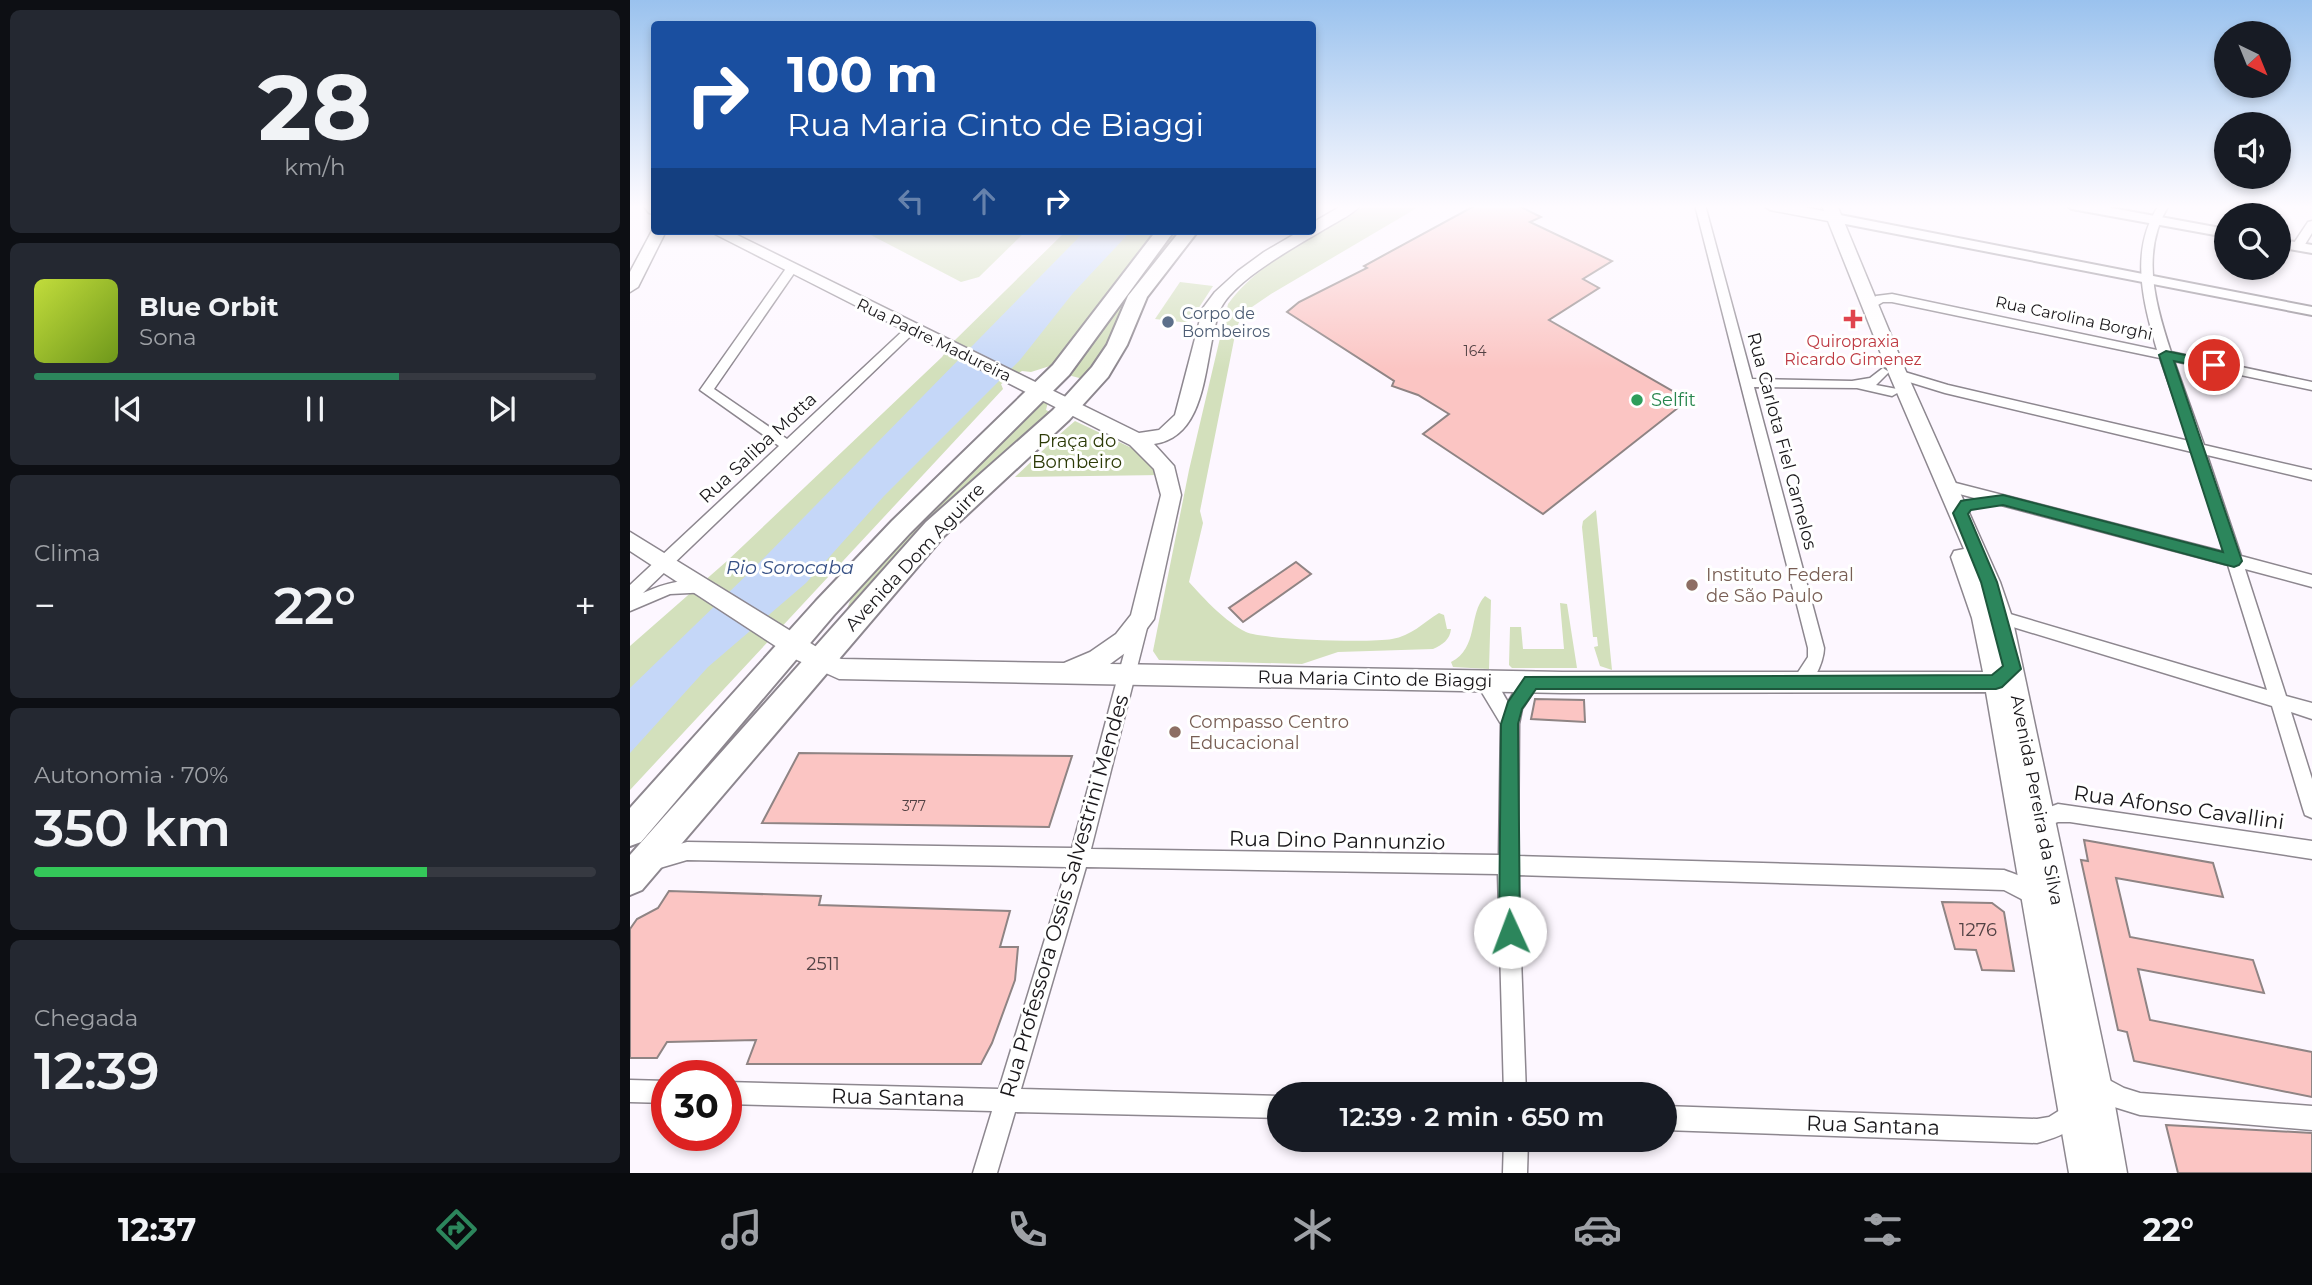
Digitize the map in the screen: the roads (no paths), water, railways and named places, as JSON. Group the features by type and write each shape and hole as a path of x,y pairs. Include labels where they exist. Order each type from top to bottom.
{"highway":[{"name":"Avenida Dom Aguirre","path":"630,831 798,647 901,527 1033,389 1075,354 1144,260"},
{"name":"Avenida Dom Aguirre","path":"633,876 798,647 935,529 1069,407 1100,372 1118,345 1138,296 1166,260"}],"main road":[{"path":"630,287 645,260"},
{"name":"Rua Padre Madureira","path":"773,260 1033,389"},
{"path":"1033,389 1137,440 1152,440 1165,436 1184,417 1212,308 1222,293 1263,260"},
{"name":"Avenida Pereira da Silva","path":"1840,260 1896,384 1948,486 1989,582 2000,617 2004,675 2037,898 2086,1173"},
{"name":"Avenida Pereira da Silva","path":"1845,260 1871,305 1896,384 1971,579 2004,675 2040,819 2095,1083 2110,1173"},
{"name":"Rua Professora Ossis Salvestrini Mendes","path":"1064,673 1099,659 1124,641 1142,618 1171,495 1164,466 1137,440"},
{"name":"Rua Maria Cinto de Biaggi","path":"630,540 798,647 839,669 1531,682 1800,683 2004,675"}],"street":[{"name":"Rua Carlota Fiel Carnelos","path":"1714,260 1816,648 1816,658 1800,683"},
{"path":"2055,260 2312,311"},
{"path":"2150,260 2148,290 2166,355 2312,809"},
{"path":"788,446 707,390 791,269"},
{"name":"Rua Carolina Borghi","path":"1871,305 1880,299 1892,298 2312,386"},
{"name":"Rua Saliba Motta","path":"630,595 912,329"},
{"path":"1747,383 1896,384 1945,389 2312,475"},
{"path":"1896,384 1921,392 1945,389"},
{"path":"1948,486 2312,581"},
{"path":"1960,513 1966,505 2003,500"},
{"path":"630,605 669,588 707,588"},
{"path":"2000,617 2312,711"},
{"name":"Rua Professora Ossis Salvestrini Mendes","path":"985,1173 1079,858 1142,618"},
{"path":"1484,681 1495,695 1510,724"},
{"path":"1515,1082 1508,865 1510,724 1514,707 1531,682"},
{"name":"Rua Afonso Cavallini","path":"2040,819 2058,813 2070,813 2312,850"},
{"name":"Rua Dino Pannunzio","path":"633,876 658,858 687,851 1508,865 2004,880 2021,886 2037,898"},
{"path":"2095,1083 2119,1098 2140,1104 2312,1118"},
{"path":"630,1091 651,1092"},
{"name":"Rua Santana","path":"742,1093 1267,1107"},
{"name":"Rua Santana","path":"1677,1118 2037,1130 2054,1127 2076,1111"},
{"path":"1515,1173 1516,1152"}],"water":[{"name":"Rio Sorocaba","path":"1057,260 1104,260 1073,293 1020,360 884,496 806,583 708,667 630,753 630,688 757,565"}],"place":[{"name":"Quiropraxia Ricardo Gimenez","path":"1853,319"},
{"name":"Corpo de Bombeiros","path":"1168,322"},
{"name":"Selfit","path":"1637,400"},
{"name":"Instituto Federal de São Paulo","path":"1692,585"},
{"name":"Compasso Centro Educacional","path":"1175,732"}],"park label":[{"name":"Praça do Bombeiro","path":"1077,451"}]}
